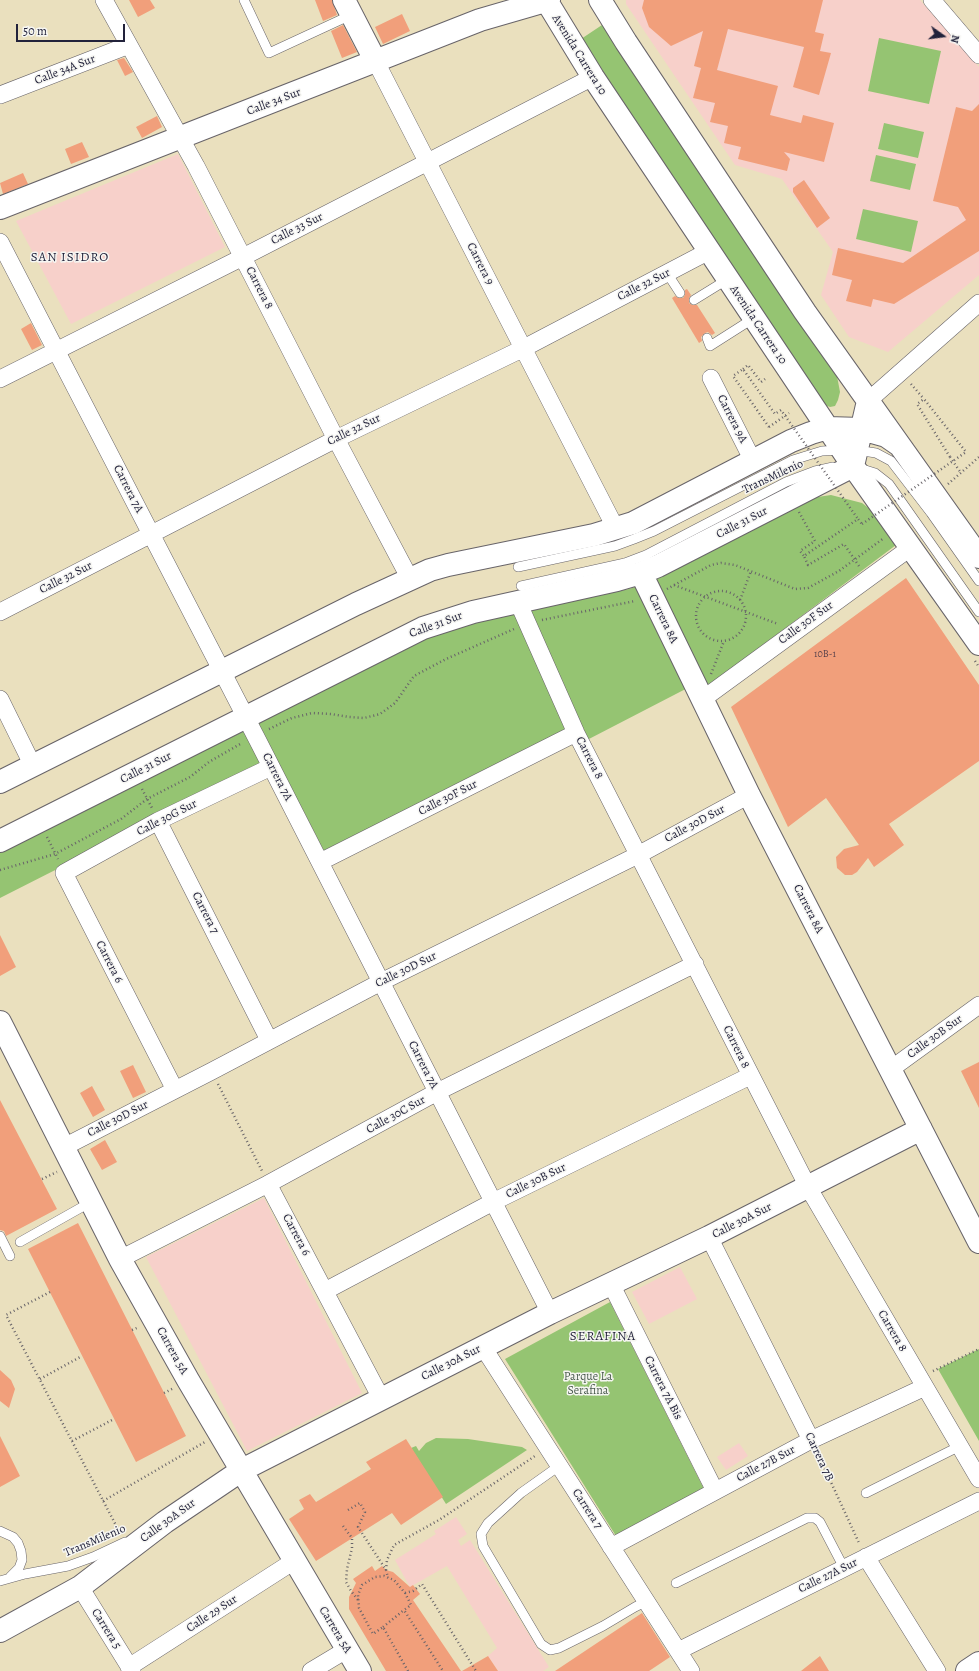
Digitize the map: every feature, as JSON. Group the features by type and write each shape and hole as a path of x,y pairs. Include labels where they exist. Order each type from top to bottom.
{"street":[{"name":"Carrera 8","path":"104,0 181,138 336,439 410,578"},
{"name":"Calle 34 Sur","path":"0,208 480,20 547,0"},
{"name":"Avenida Carrera 10","path":"547,0 592,77 728,280 828,428 850,455 910,548 979,644"},
{"path":"600,0 626,42 805,312 979,557"},
{"path":"940,3 979,55"},
{"name":"Carrera 9","path":"347,7 616,529"},
{"name":"Calle 34A Sur","path":"0,95 129,44"},
{"name":"Calle 33 Sur","path":"0,379 243,257 592,77"},
{"name":"Carrera 7A","path":"0,242 272,766 550,1313"},
{"name":"Calle 32 Sur","path":"0,612 336,439 524,348 709,251"},
{"path":"850,455 861,429 868,401 979,303"},
{"name":"Carrera 9A","path":"711,378 753,461"},
{"path":"0,782 410,578 448,565 594,535 616,529 652,515 791,441 828,428 861,429 886,436 900,445"},
{"name":"Calle 31 Sur","path":"0,841 251,726 423,628 473,612 519,594 641,574 658,566 850,455"},
{"name":"Calle 30F Sur","path":"705,689 910,548"},
{"name":"Carrera 8A","path":"641,574 652,597 705,689 749,795 979,1242"},
{"name":"Carrera 8","path":"519,594 527,624 576,733 695,964 750,1076 808,1187 979,1479"},
{"path":"0,699 33,766"},
{"name":"Calle 30F Sur","path":"320,862 576,733"},
{"name":"Calle 30G Sur","path":"64,872 158,821 272,766"},
{"name":"Calle 30D Sur","path":"64,1147 381,982 638,855 749,795"},
{"name":"Carrera 7","path":"158,821 269,1040"},
{"name":"Carrera 6","path":"64,872 175,1090"},
{"name":"Calle 30C Sur","path":"120,1259 268,1184 437,1092 695,964"},
{"name":"Calle 30B Sur","path":"891,1069 979,1005"},
{"name":"Carrera 5A","path":"0,1022 120,1259 188,1380 346,1650 360,1671"},
{"name":"Calle 30B Sur","path":"325,1291 493,1202 750,1076"},
{"name":"Calle 30A Sur","path":"0,1631 80,1587 165,1522 242,1470 550,1313 709,1237 921,1129"},
{"name":"Carrera 6","path":"268,1184 381,1398"},
{"name":"Carrera 7B","path":"709,1237 812,1440"},
{"name":"Carrera 7A Bis","path":"612,1284 715,1491"},
{"name":"Carrera 7","path":"483,1347 689,1670"},
{"name":"Calle 27B Sur","path":"611,1547 922,1383"},
{"name":"Calle 27A Sur","path":"678,1651 979,1501"},
{"path":"866,1557 937,1671"},
{"name":"Calle 29 Sur","path":"131,1669 294,1561"},
{"name":"Carrera 5","path":"80,1587 131,1669"},
{"path":"311,1671 346,1650"},
{"path":"967,1671 979,1663"}],"lane":[{"path":"244,0 269,53 347,7"},
{"path":"667,273 680,293"},
{"path":"694,300 728,280"},
{"path":"707,338 710,346 754,318"},
{"name":"TransMilenio","path":"518,567 621,544 654,531 792,460 815,453 850,455 876,453 891,461 979,581"},
{"name":"TransMilenio","path":"519,594 625,563 667,545 786,482 850,455"},
{"name":"TransMilenio","path":"850,455 889,484 979,612"},
{"path":"20,1242 91,1202"},
{"path":"0,1236 10,1256"},
{"path":"866,1493 960,1446"},
{"path":"559,1466 521,1493 488,1523 481,1534 483,1546 541,1644 550,1650 559,1648 604,1626 646,1602"},
{"path":"676,1583 808,1518 815,1518 820,1522 844,1568"},
{"name":"TransMilenio","path":"3,1580 68,1566 93,1557 165,1522"},
{"name":"TransMilenio","path":"0,1531 13,1537 18,1543 22,1560 19,1568 14,1574 3,1580"}],"path":[{"path":"765,379 761,382 748,365 733,376 769,426 789,413"},
{"path":"743,369 774,414 781,410 862,524 966,452 913,387"},
{"path":"924,399 917,404 950,458 961,473"},
{"path":"935,495 979,457"},
{"path":"798,510 815,541 800,551 808,565 844,544 863,572"},
{"path":"804,556 858,519"},
{"path":"0,870 55,854 121,819 147,799 190,777 251,726 312,714 331,714 349,718 364,718 380,714 395,703 414,676 446,659 527,624 652,597 711,565 721,563 735,565 795,589 808,588 829,577 885,537"},
{"path":"740,600 751,571"},
{"path":"674,585 780,625"},
{"path":"716,591 724,591 732,593 740,600 745,612 745,621 742,629 737,635 724,640 713,640 700,630 696,614 698,606 705,597 716,591"},
{"path":"705,689 724,640"},
{"path":"141,785 158,821"},
{"path":"45,833 64,872"},
{"path":"212,1071 268,1184"},
{"path":"42,1179 59,1171"},
{"path":"50,1292 6,1315 125,1542"},
{"path":"132,1330 139,1327"},
{"path":"922,1383 979,1349"},
{"path":"40,1379 82,1356"},
{"path":"164,1393 176,1387"},
{"path":"72,1441 114,1419"},
{"name":"Carrera 7B","path":"812,1440 866,1557"},
{"path":"104,1501 207,1441"},
{"path":"386,1570 387,1560 394,1545 439,1520 547,1448"},
{"path":"348,1510 360,1503 365,1512 358,1527 386,1570 388,1578"},
{"path":"343,1526 352,1538 352,1548 346,1582 358,1600"},
{"path":"375,1577 388,1578 394,1580 405,1593 410,1605 373,1634 359,1608 358,1596 362,1585 375,1577"},
{"path":"405,1593 413,1591 422,1584 476,1671"},
{"path":"404,1610 443,1671"},
{"path":"383,1627 408,1671"}],"shaded area":[{"path":"626,0 920,0 979,67 979,275 888,352 849,337 821,295 833,252 782,179 735,165 626,4"},
{"path":"178,154 225,247 71,324 16,221"},
{"path":"264,1198 362,1393 247,1451 146,1257"},
{"path":"680,1267 697,1299 649,1324 632,1292"},
{"path":"739,1443 748,1456 726,1470 717,1457"},
{"path":"456,1517 467,1534 458,1540 461,1546 470,1540 549,1667 543,1671 498,1671 488,1656 497,1648 447,1566 410,1587 407,1582 395,1560 436,1534 434,1531"}],"green space":[{"path":"602,25 837,376 840,392 835,406 830,407 825,405 581,39"},
{"path":"879,38 941,51 929,104 868,91"},
{"path":"884,123 924,132 918,158 878,149"},
{"path":"876,155 916,164 910,190 870,181"},
{"path":"863,209 918,221 911,252 856,239"},
{"path":"831,495 862,503 871,510 896,545 707,687 703,680 587,740 580,726 326,855 276,758 0,898 0,851 236,735 425,638 499,615 629,589 653,581 811,498"},
{"name":"Parque La Serafina","path":"610,1302 704,1489 616,1536 505,1359"},
{"path":"979,1349 979,1441 938,1369"},
{"path":"436,1438 468,1439 522,1447 527,1450 446,1504 411,1448 416,1446 419,1451 426,1443"}],"building":[{"path":"129,0 150,0 155,8 138,17"},
{"path":"315,0 332,0 337,15 323,21"},
{"path":"644,0 823,0 815,32 824,34 820,51 831,53 819,95 793,87 804,47 728,29 717,70 778,86 770,115 801,123 803,115 834,123 824,162 784,152 790,159 787,171 738,159 741,147 724,143 728,126 710,122 715,103 693,98 701,68 694,66 703,31 671,46 649,27 642,8"},
{"path":"402,14 410,31 383,44 375,27"},
{"path":"343,25 357,52 342,58 331,31"},
{"path":"124,58 133,72 125,76 117,60"},
{"path":"979,104 979,251 894,304 873,299 871,307 846,301 852,280 832,275 838,248 903,263 966,220 958,207 933,201 956,107 972,111"},
{"path":"157,116 162,127 142,138 136,127"},
{"path":"82,142 89,157 71,164 65,149"},
{"path":"23,173 28,184 3,194 0,183"},
{"path":"804,180 830,218 817,228 793,192 793,188"},
{"path":"687,289 691,295 689,298 689,303 692,305 697,305 715,333 712,335 708,332 705,333 701,337 702,341 699,343 672,298 675,296 678,298 683,298 685,295 685,290"},
{"path":"31,323 42,345 32,350 21,329"},
{"path":"906,578 979,685 979,761 889,824 904,845 874,867 868,858 857,872 852,875 845,875 837,868 836,857 844,849 859,845 826,798 788,827 731,707"},
{"path":"0,935 16,967 0,976"},
{"path":"979,1062 979,1108 961,1071"},
{"path":"133,1065 146,1092 133,1098 120,1071"},
{"path":"92,1086 105,1110 93,1117 80,1093"},
{"path":"0,1100 57,1209 6,1236 4,1231 0,1230"},
{"path":"105,1140 117,1162 102,1170 90,1149"},
{"path":"78,1223 186,1436 136,1462 28,1249"},
{"path":"0,1370 11,1380 15,1389 9,1408 0,1401"},
{"path":"0,1436 20,1476 0,1487"},
{"path":"406,1439 443,1497 401,1525 392,1513 316,1561 289,1519 304,1509 299,1500 310,1494 316,1502 371,1469 366,1462"},
{"path":"372,1566 375,1571 382,1566 386,1570 393,1572 410,1587 413,1585 420,1594 413,1600 461,1671 386,1671 349,1609 349,1597 356,1583 353,1579"},
{"path":"642,1613 670,1657 649,1671 555,1671"},
{"path":"488,1656 498,1671 462,1671"},
{"path":"820,1656 829,1671 801,1671"}],"district":[{"name":"SAN ISIDRO","path":"70,258"},
{"name":"SERAFINA","path":"603,1337"}]}
